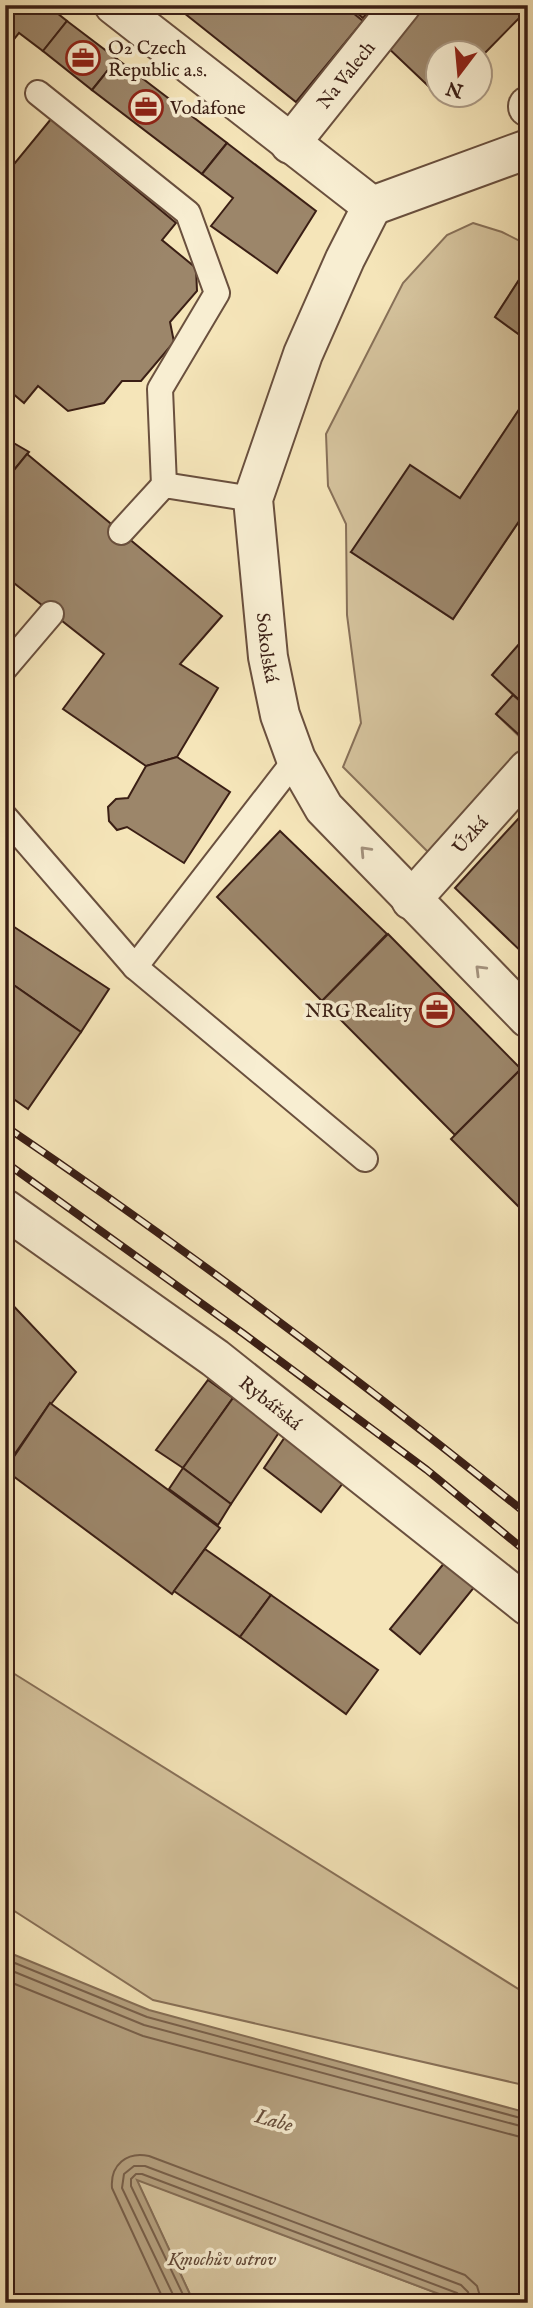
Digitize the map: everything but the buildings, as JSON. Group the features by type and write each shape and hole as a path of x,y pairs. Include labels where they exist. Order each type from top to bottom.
{"street":[{"path":"114,5 372,206 528,149"},
{"name":"Na Valech","path":"290,144 401,5"},
{"name":"Sokolská","path":"372,206 303,354 253,499 268,657 281,715 296,759 324,808 528,1018"},
{"name":"Úzká","path":"411,900 528,769"},
{"name":"Rybářská","path":"5,1209 215,1358 528,1606"}],"lane":[{"path":"38,93 188,213 217,293 160,389 164,485 121,532"},
{"path":"164,485 253,499"},
{"path":"5,668 51,614"},
{"path":"135,967 296,759"},
{"path":"5,817 135,967 365,1159"}],"green space":[{"path":"473,223 502,232 528,245 528,266 495,317 528,341 528,396 460,498 351,552 453,619 528,508 528,634 492,675 513,695 496,714 528,745 429,853 343,767 361,723 347,615 346,524 328,486 326,434 403,283 447,235"},
{"path":"5,1668 528,1995 528,2086 153,2000 5,1905"},
{"name":"Kmochův ostrov","path":"136,2179 463,2303 194,2303"}],"water":[{"name":"Labe","path":"5,1951 149,2010 528,2113 528,2303 463,2303 137,2180 194,2303 5,2303"}],"railway":[{"path":"5,1126 271,1315 528,1515"},
{"path":"5,1162 427,1470 528,1553"}],"place":[{"name":"O2 Czech Republic a.s.","path":"83,58"},
{"name":"Vodafone","path":"146,107"},
{"name":"NRG Reality","path":"437,1010"}]}
